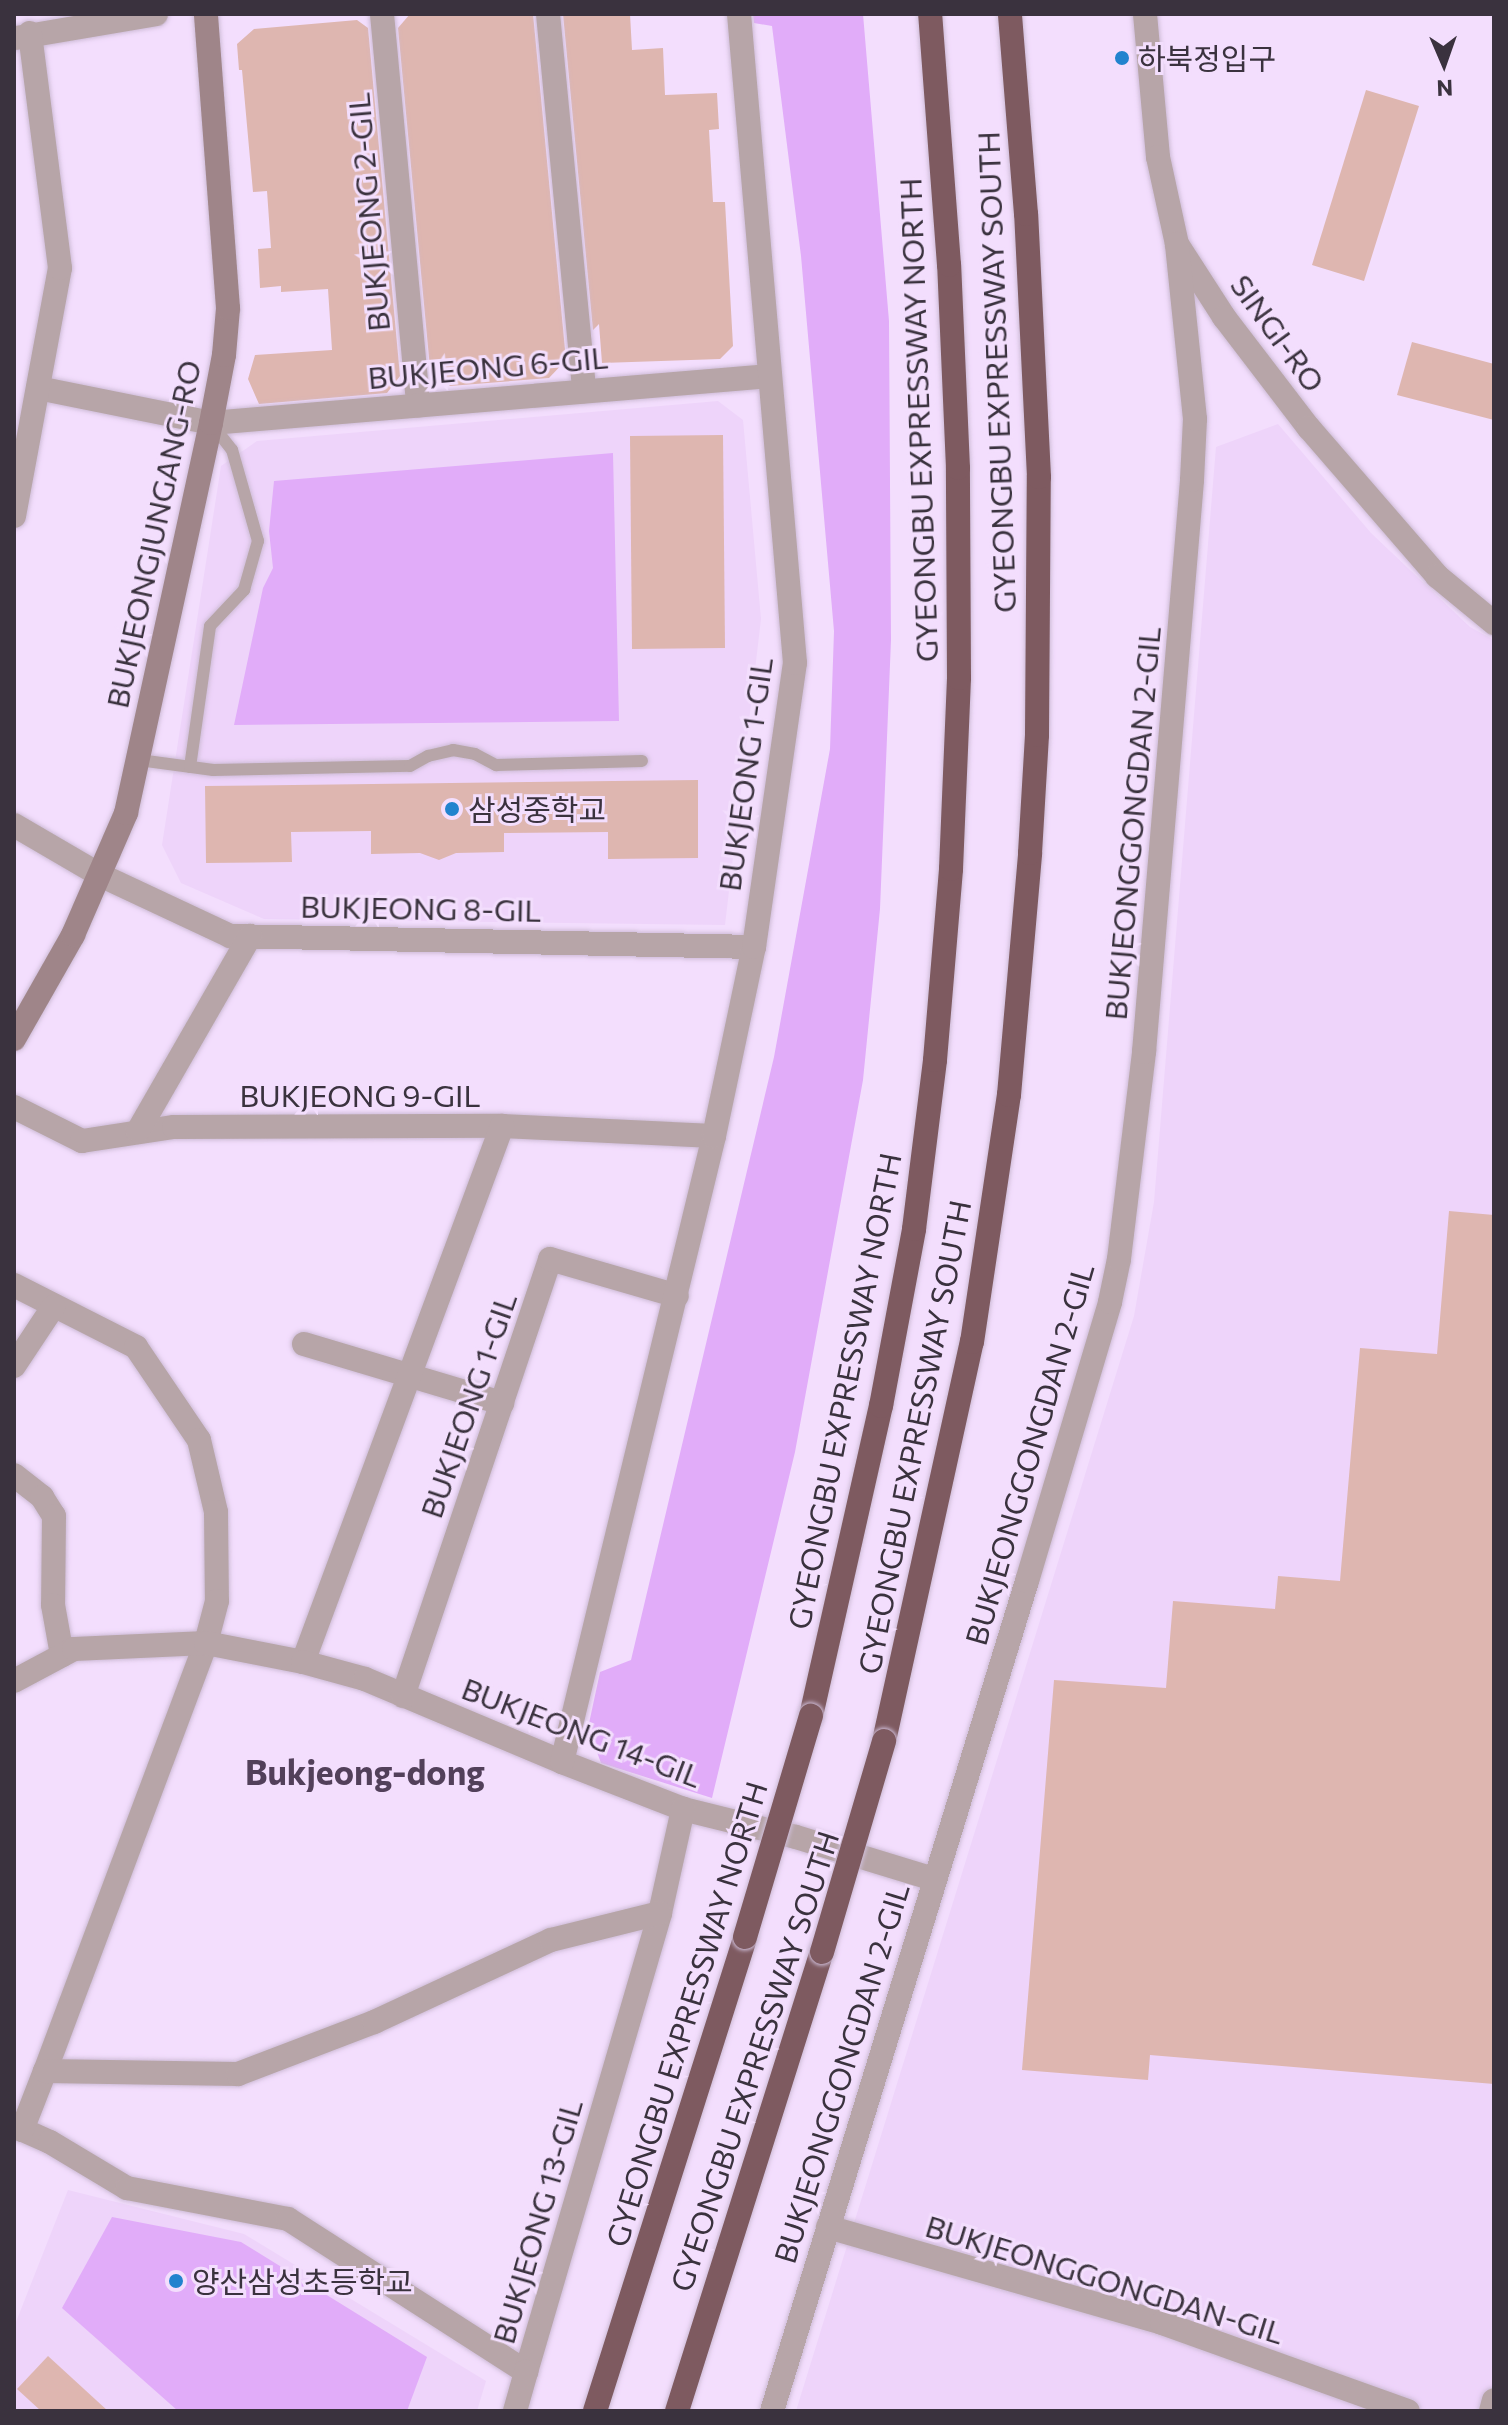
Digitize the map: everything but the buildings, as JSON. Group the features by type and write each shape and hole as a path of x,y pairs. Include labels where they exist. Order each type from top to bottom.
{"highway":[{"name":"GYEONGBU EXPRESSWAY NORTH","path":"595,2411 745,1937 811,1716 872,1449 914,1229 935,1060 951,869 959,678 958,468 949,265 930,14"},
{"name":"GYEONGBU EXPRESSWAY SOUTH","path":"677,2411 822,1952 884,1741 974,1328 1009,1095 1037,735 1039,477 1026,214 1010,14"}],"street":[{"path":"14,516 60,268 22,36 156,14"},
{"name":"BUKJEONGJUNGANG-RO","path":"14,1039 73,935 126,813 211,423 228,308 206,14"},
{"name":"BUKJEONG 2-GIL","path":"382,14 418,405"},
{"path":"548,14 584,391"},
{"name":"BUKJEONG 1-GIL","path":"562,1762 714,1136 754,947 795,663 739,14"},
{"name":"SINGI-RO","path":"1145,14 1158,157 1177,244 1224,317 1309,428 1437,576 1494,623"},
{"name":"BUKJEONGGONGDAN 2-GIL","path":"772,2411 1110,1302 1125,1215 1168,793 1192,480 1195,419 1177,244"},
{"name":"BUKJEONG 6-GIL","path":"38,388 211,423 770,376"},
{"name":"BUKJEONG 8-GIL","path":"14,825 100,875 230,936 754,947"},
{"path":"138,1131 250,936"},
{"name":"BUKJEONG 9-GIL","path":"14,1107 82,1141 174,1127 502,1126 714,1136"},
{"path":"303,1662 502,1126"},
{"name":"BUKJEONG 1-GIL","path":"403,1696 550,1259 677,1296"},
{"path":"14,1285 136,1347 199,1440 216,1512 217,1601 206,1643 45,2071 238,2074 374,2022 551,1940 660,1913"},
{"path":"14,1366 53,1307"},
{"path":"304,1344 502,1403"},
{"path":"14,1475 42,1497 54,1516 53,1605 62,1655"},
{"name":"BUKJEONG 14-GIL","path":"14,1681 74,1649 206,1643 303,1662 365,1679 683,1809 796,1837 933,1879"},
{"name":"BUKJEONG 13-GIL","path":"45,2071 18,2128 127,2188 288,2219 526,2372 660,1913 683,1809"},
{"name":"BUKJEONGGONGDAN-GIL","path":"828,2227 1162,2323 1408,2411"},
{"path":"515,2411 526,2372"},
{"path":"1491,2411 1494,2400"}],"lane":[{"path":"190,767 210,626 244,590 258,541 232,450 211,423"},
{"path":"139,760 213,770 410,766 428,756 453,750 475,754 496,765 642,761"}],"shaded area":[{"path":"753,14 863,14 889,321 891,640 880,909 863,1080 795,1452 712,1798 601,1763 588,1728 600,1672 631,1660 774,1057 830,749 834,631 801,256 772,26 754,23"},
{"path":"718,401 743,420 761,619 725,925 264,919 181,883 162,845 221,466 257,441"},
{"path":"1278,424 1371,533 1470,627 1494,640 1494,2411 796,2411 1134,1316 1154,1202 1216,447"},
{"path":"613,453 619,721 234,725 263,588 273,568 269,531 274,481"},
{"name":"양산삼성초등학교","path":"68,2190 244,2234 486,2381 477,2411 14,2411 14,2327"},
{"name":"양산삼성초등학교","path":"112,2217 241,2242 427,2357 407,2411 178,2411 62,2308"}],"place":[{"name":"하북정입구","path":"1122,58"},
{"name":"삼성중학교","path":"452,809"},
{"name":"양산삼성초등학교","path":"176,2281"}],"district":[{"name":"Bukjeong-dong","path":"365,1772"}]}
